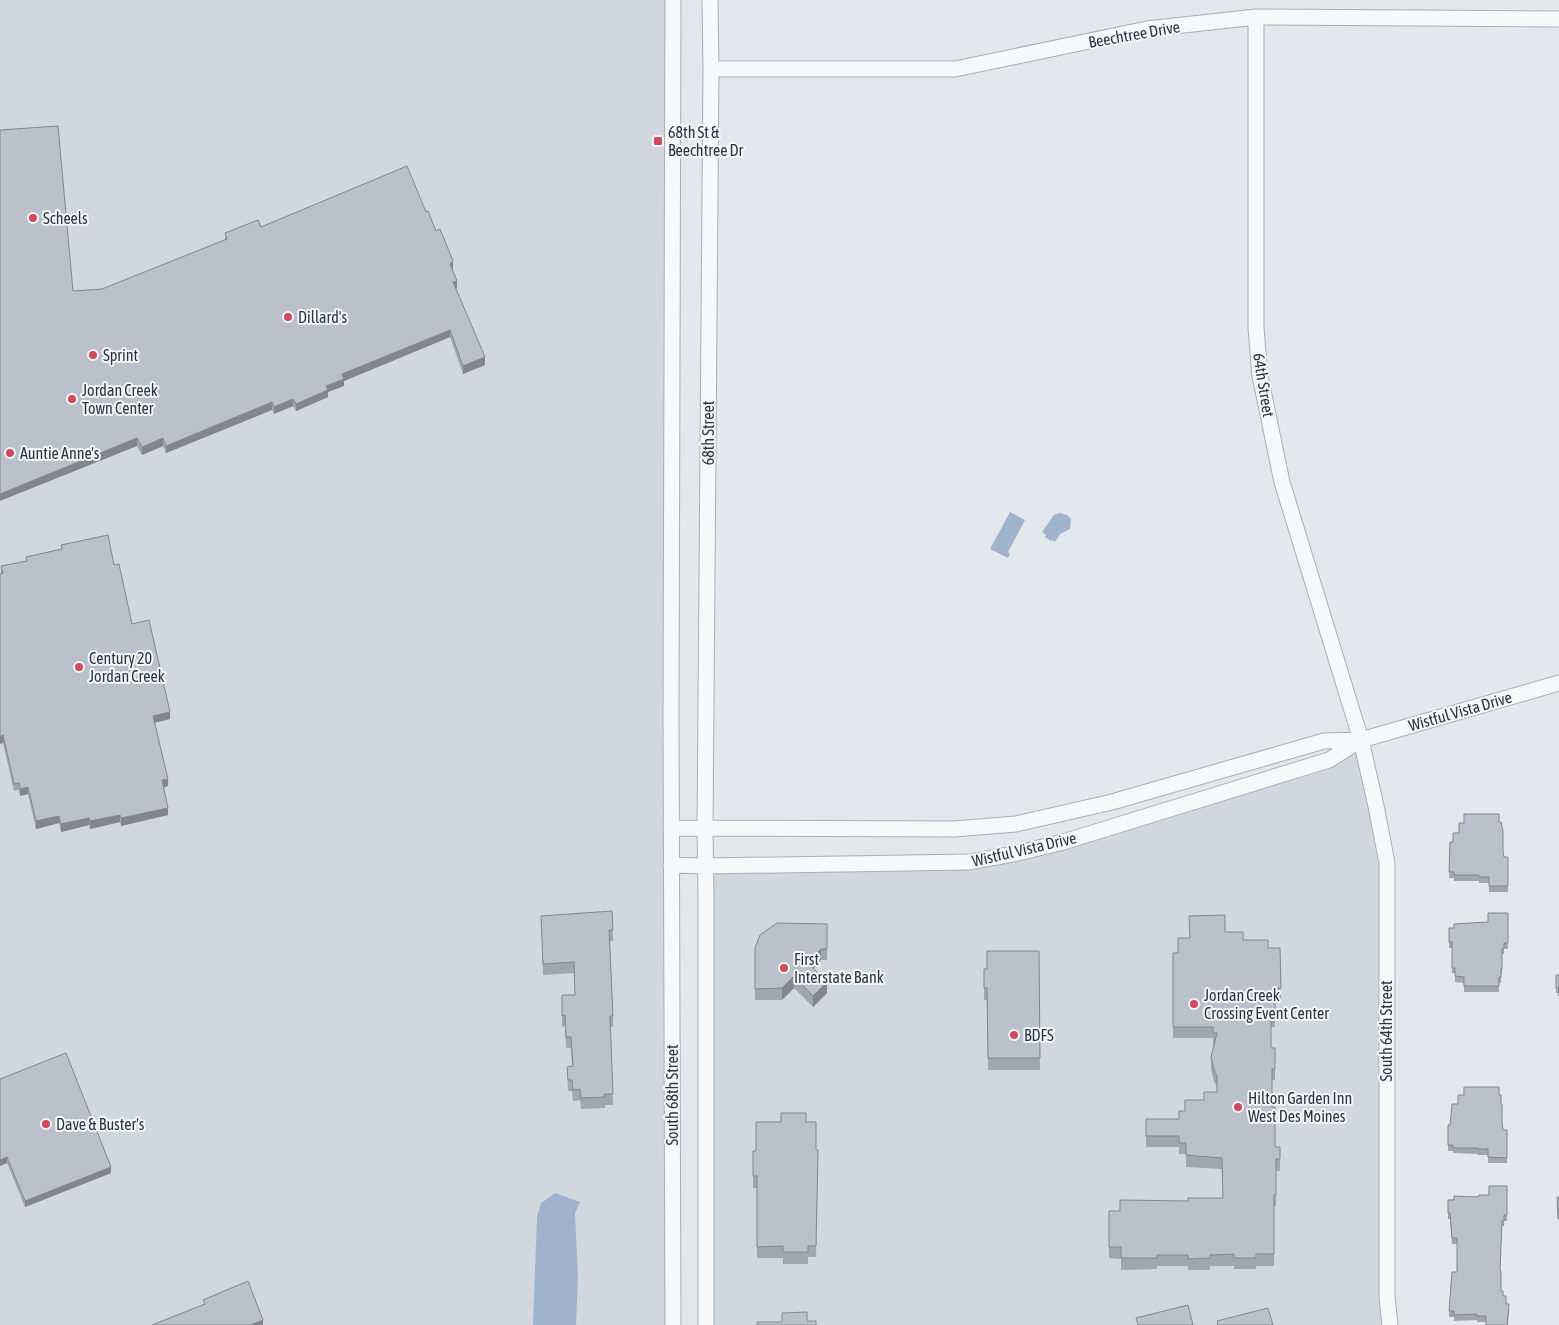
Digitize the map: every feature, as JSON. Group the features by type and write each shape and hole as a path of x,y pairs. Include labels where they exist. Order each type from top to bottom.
{"street":[{"path":"671,865 673,0"},
{"name":"68th Street","path":"705,866 710,0"},
{"name":"Beechtree Drive","path":"711,69 955,69 1147,29 1256,17 1559,19"},
{"name":"64th Street","path":"1256,17 1256,328 1260,376 1282,482 1361,740"},
{"name":"Wistful Vista Drive","path":"671,828 954,829 1016,824 1112,802 1324,741 1361,740 1559,683"},
{"name":"Wistful Vista Drive","path":"671,865 970,862 1063,842 1329,760 1361,740"},
{"name":"South 64th Street","path":"1361,740 1387,863 1386,1297 1390,1325"},
{"name":"South 68th Street","path":"671,865 673,1325"},
{"path":"705,866 706,1325"}],"shaded area":[{"name":"Jordan Creek Town Center","path":"0,0 673,0 673,1325 0,1325"},
{"path":"1361,740 1387,863 1390,1325 706,1325 705,866 969,854 1017,848 1329,760"}],"water":[{"path":"1010,512 1025,520 1008,552 1010,554 1008,558 990,549"},
{"path":"1060,513 1067,515 1071,519 1070,529 1060,534 1055,542 1045,537 1046,535 1042,532 1054,515"},
{"path":"555,1193 580,1202 575,1213 578,1278 576,1325 533,1325 537,1217 541,1203"}],"building":[{"path":"58,126 73,291 102,289 227,239 225,233 258,220 261,227 407,166 426,212 428,211 436,231 440,229 453,261 450,264 457,281 453,282 485,357 463,366 450,330 342,374 344,379 326,386 328,390 296,404 293,399 274,407 272,402 166,446 163,438 142,447 137,438 0,494 0,130"},
{"name":"Century 20 Jordan Creek","path":"108,535 114,565 119,564 132,624 149,620 170,712 153,716 168,779 162,780 168,808 121,818 120,815 90,821 89,818 61,824 59,816 36,821 28,787 20,789 19,783 14,784 3,735 0,737 0,574 3,573 1,566 27,561 26,557 62,549 61,545"},
{"path":"1464,814 1499,814 1499,822 1501,822 1503,831 1504,857 1508,857 1508,886 1489,886 1489,877 1454,875 1454,872 1449,872 1450,842 1453,842 1453,833 1459,833 1459,823 1464,823"},
{"path":"612,911 613,930 609,930 613,1016 610,1016 613,1094 604,1094 605,1097 581,1098 580,1089 573,1090 572,1080 568,1080 567,1067 573,1066 571,1037 566,1037 565,1015 562,1016 562,995 575,995 574,962 543,964 541,916"},
{"path":"1488,913 1508,913 1508,943 1504,943 1504,948 1502,949 1502,969 1501,977 1499,977 1499,986 1464,986 1464,977 1455,976 1455,968 1452,968 1452,942 1449,942 1449,928 1454,928 1454,924 1488,922"},
{"name":"Hilton Garden Inn West Des Moines","path":"1225,915 1225,932 1243,932 1243,940 1268,940 1268,948 1280,948 1281,988 1276,988 1275,990 1275,1016 1271,1016 1271,1048 1275,1048 1275,1069 1272,1069 1272,1107 1275,1107 1275,1147 1280,1147 1280,1159 1276,1159 1274,1254 1256,1254 1256,1258 1234,1258 1234,1254 1210,1255 1210,1258 1188,1259 1188,1255 1157,1255 1157,1258 1121,1258 1121,1247 1109,1247 1109,1211 1120,1211 1120,1200 1188,1201 1188,1198 1223,1198 1222,1158 1186,1155 1186,1143 1179,1143 1179,1136 1146,1136 1146,1119 1179,1119 1179,1111 1185,1111 1185,1100 1204,1100 1204,1092 1217,1092 1217,1076 1211,1057 1217,1033 1213,1033 1213,1027 1173,1027 1173,953 1178,953 1178,938 1190,938 1189,916"},
{"name":"First Interstate Bank","path":"777,923 827,924 827,949 821,949 808,963 827,982 813,996 794,976 782,988 755,989 755,948 760,935"},
{"name":"BDFS","path":"987,951 1039,951 1040,1058 988,1058 987,988 984,988 984,969 987,969"},
{"path":"1556,975 1559,975 1559,988 1556,988"},
{"name":"Dave & Buster's","path":"66,1053 111,1167 25,1201 7,1157 0,1160 0,1079"},
{"path":"1464,1087 1499,1087 1503,1130 1507,1130 1507,1158 1488,1157 1488,1149 1453,1148 1453,1145 1448,1145 1448,1125 1450,1125 1452,1104 1458,1104 1458,1095 1464,1095"},
{"path":"781,1113 806,1113 806,1122 816,1122 816,1150 818,1150 816,1246 808,1246 808,1252 783,1252 783,1246 757,1247 757,1176 753,1176 753,1151 756,1151 756,1122 781,1122"},
{"path":"1489,1186 1507,1186 1507,1215 1504,1215 1504,1221 1502,1221 1500,1271 1501,1291 1503,1291 1503,1296 1506,1296 1506,1304 1509,1304 1507,1325 1486,1325 1486,1316 1477,1316 1477,1314 1454,1315 1454,1311 1449,1311 1452,1272 1457,1272 1457,1238 1452,1238 1448,1200 1454,1200 1454,1196 1479,1197 1479,1195 1489,1195"},
{"path":"1557,1197 1559,1197 1559,1219 1558,1219"},
{"path":"248,1281 263,1320 250,1325 152,1325 205,1304 203,1300"},
{"path":"1188,1305 1193,1325 1138,1325 1136,1318"},
{"path":"1268,1308 1273,1325 1218,1325 1217,1321"},
{"path":"807,1312 807,1321 816,1321 816,1325 757,1325 757,1322 782,1322 782,1313"}],"place":[{"name":"68th St & Beechtree Dr","path":"658,141"},
{"name":"Scheels","path":"33,218"},
{"name":"Dillard's","path":"288,317"},
{"name":"Sprint","path":"93,355"},
{"name":"Jordan Creek Town Center","path":"72,399"},
{"name":"Auntie Anne's","path":"10,453"},
{"name":"Century 20 Jordan Creek","path":"79,667"},
{"name":"First Interstate Bank","path":"784,968"},
{"name":"Jordan Creek Crossing Event Center","path":"1194,1004"},
{"name":"BDFS","path":"1014,1035"},
{"name":"Hilton Garden Inn West Des Moines","path":"1238,1107"},
{"name":"Dave & Buster's","path":"46,1124"}]}
